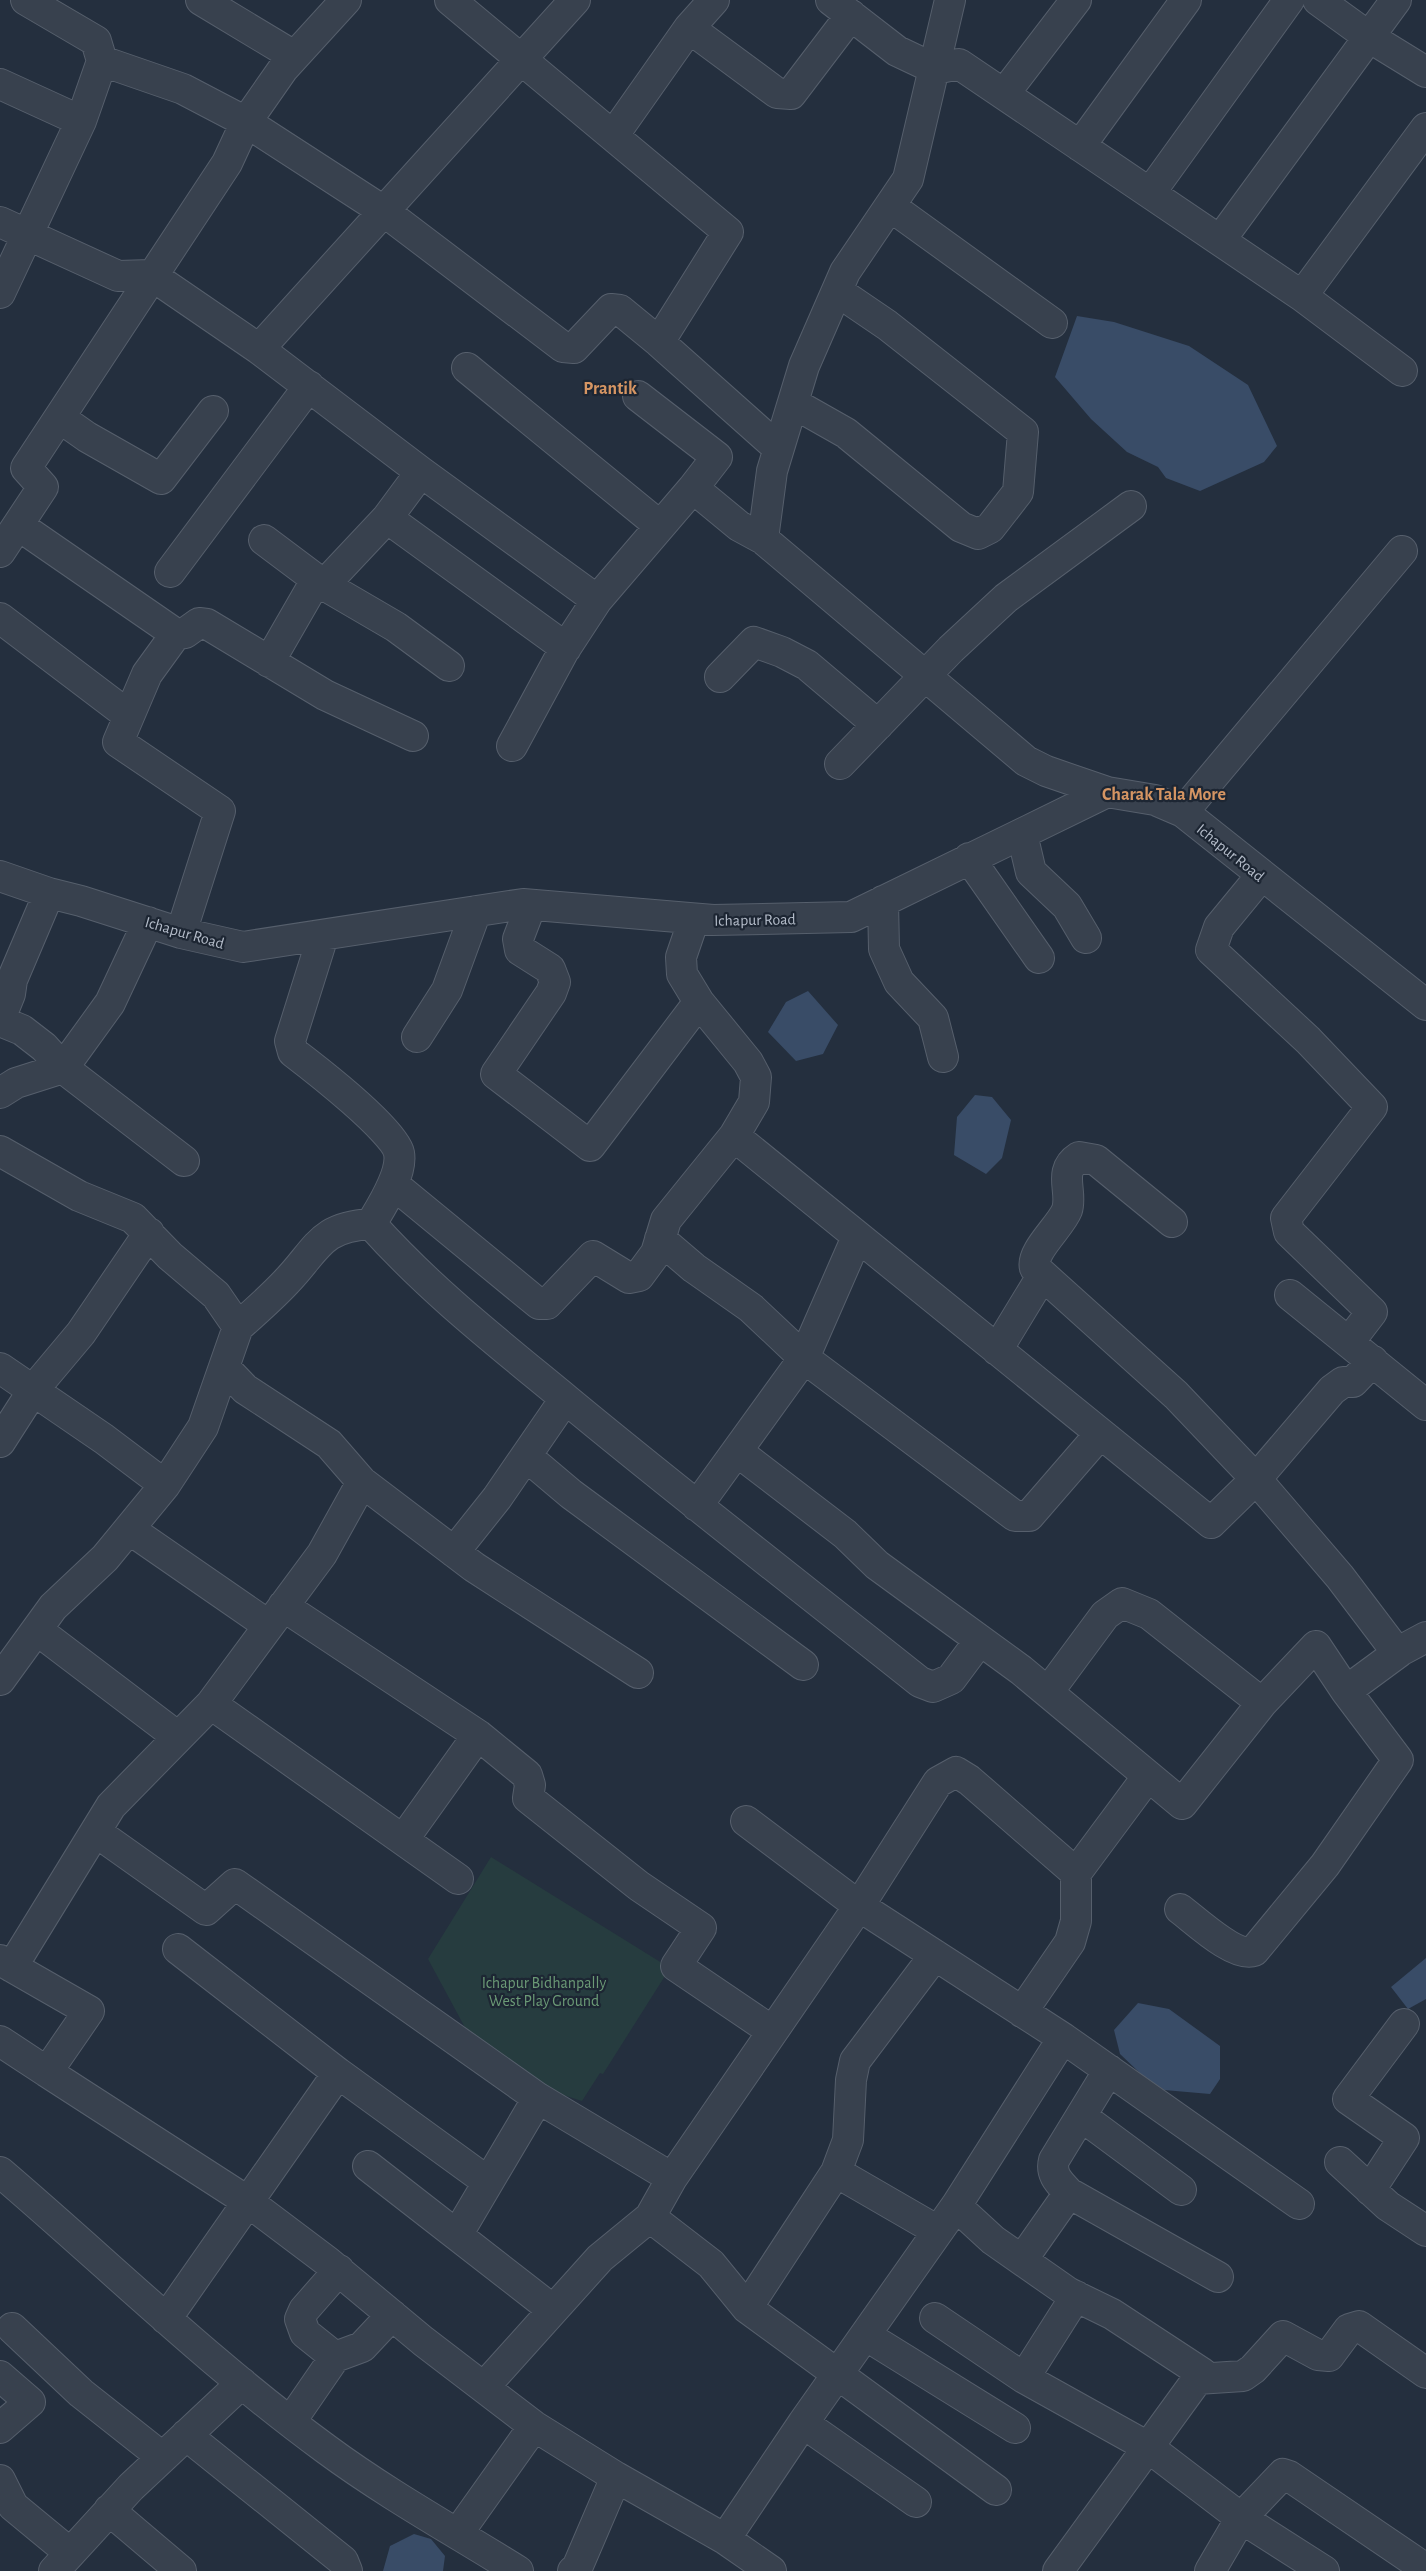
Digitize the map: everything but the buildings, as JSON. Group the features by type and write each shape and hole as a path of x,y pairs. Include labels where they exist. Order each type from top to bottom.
{"street":[{"path":"0,294 81,122 102,61 96,41 26,0"},
{"path":"201,0 294,56"},
{"path":"0,552 43,487 26,468 151,275 227,163 246,122 294,56 346,0"},
{"path":"450,0 728,232 659,342"},
{"path":"259,348 385,212 575,0"},
{"path":"613,136 689,28 714,0"},
{"path":"763,539 772,471 804,366 845,272 908,179 950,0"},
{"path":"1004,94 1076,0"},
{"path":"1080,146 1186,0"},
{"path":"1150,193 1289,0"},
{"path":"1318,0 1369,37 1426,72"},
{"path":"1221,239 1396,0"},
{"path":"689,28 777,93 786,95 791,94 841,8 897,51 935,69 959,64 1221,239 1402,371"},
{"path":"102,61 183,89 246,122 385,212 563,347 574,348 611,309 620,310 778,448"},
{"path":"0,84 81,122"},
{"path":"1302,296 1426,128"},
{"path":"890,206 1052,323"},
{"path":"0,222 118,276 151,275 259,348 421,472 597,600"},
{"path":"793,403 846,433 962,527 978,534 990,528 1018,492 1023,432 887,325 837,291"},
{"path":"467,368 660,526"},
{"path":"170,572 309,387"},
{"path":"512,746 566,648 597,600 717,457 638,396"},
{"path":"60,418 87,437 161,479 213,411"},
{"path":"268,662 311,588 324,585 387,518 421,472"},
{"path":"693,488 739,526 763,539 1026,761 1046,771 1107,792"},
{"path":"840,764 927,676 951,648 1006,598 1131,506"},
{"path":"387,518 566,648"},
{"path":"18,525 176,634 183,634 203,623 325,694 412,736"},
{"path":"264,540 324,585 396,627 449,666"},
{"path":"1183,812 1402,550"},
{"path":"0,618 128,715"},
{"path":"176,634 147,674 128,715 120,744 220,811 181,933"},
{"path":"720,677 754,642 783,652 807,664 878,726"},
{"name":"Ichapur Road","path":"0,876 49,894 181,933 243,947 476,911 531,905 694,919 851,917 1107,792 1155,800 1183,812 1426,1005"},
{"path":"1022,834 1031,872 1067,906 1086,938"},
{"path":"969,858 1039,958"},
{"path":"1261,876 1219,927 1211,950 1308,1040 1372,1107 1286,1218 1289,1232 1372,1312 1349,1342"},
{"path":"49,894 12,980 10,994 0,1020 22,1030 44,1047 63,1068 184,1161"},
{"path":"883,901 884,949 899,982 933,1017 943,1057"},
{"path":"531,905 518,939 520,950 550,969 555,982 551,993 496,1074 590,1146 699,1002"},
{"path":"417,1037 447,990 476,911"},
{"path":"393,1184 542,1305 547,1304 593,1256 629,1278 635,1278 656,1253 666,1220 734,1136 754,1102 756,1077 748,1062 699,1002 682,974 680,964 694,919"},
{"path":"0,1093 16,1083 63,1068 110,1003 148,922"},
{"path":"323,936 291,1035 291,1048 394,1140 400,1154 393,1184 371,1224"},
{"path":"734,1136 1211,1523 1256,1479 1332,1390 1343,1382 1353,1382 1373,1361"},
{"path":"0,1151 79,1196 133,1218 216,1295 238,1327"},
{"path":"1172,1222 1096,1160 1079,1157 1073,1160 1066,1175 1068,1202 1066,1212 1034,1263 1042,1276 1176,1395 1256,1479 1340,1577 1399,1652"},
{"path":"0,1680 53,1607 105,1558 165,1485 203,1427 238,1327 288,1280 320,1240 346,1226 371,1224"},
{"path":"371,1224 413,1271 565,1399 920,1682 933,1687 951,1679 980,1640"},
{"path":"0,1442 34,1389 81,1333 149,1233"},
{"path":"697,1506 804,1358 857,1237"},
{"path":"660,1239 694,1268 751,1308 804,1358 1018,1518 1029,1516 1100,1434"},
{"path":"997,1350 1042,1276"},
{"path":"1290,1295 1426,1404"},
{"path":"224,1367 245,1389 329,1444 362,1482 454,1552 638,1673"},
{"path":"0,1368 34,1389 165,1485"},
{"path":"454,1552 526,1456 565,1399"},
{"path":"738,1452 845,1534 878,1565 1048,1692 1182,1804 1262,1703 1316,1646 1346,1691 1398,1760 1325,1865 1254,1951 1249,1953 1233,1948 1180,1909"},
{"path":"526,1456 571,1494 803,1665"},
{"path":"47,2072 89,2011 6,1963 96,1832 111,1806 211,1704 322,1554 362,1482"},
{"path":"129,1529 478,1735 526,1775 530,1785 528,1798 639,1886 700,1928 676,1966 772,2031"},
{"path":"1048,1692 1105,1615 1122,1603 1149,1614 1262,1703"},
{"path":"37,1630 178,1737"},
{"path":"1346,1691 1399,1652 1426,1636"},
{"path":"211,1704 458,1880"},
{"path":"403,1840 478,1735"},
{"path":"484,2387 600,2258 650,2217 672,2178 859,1906 938,1782 956,1772 969,1780 1076,1873"},
{"path":"1022,2012 1070,1942 1076,1922 1076,1873 1148,1776"},
{"path":"746,1821 859,1906 1063,2038 1299,2204"},
{"path":"96,1832 206,1910 235,1884 538,2098 672,2178"},
{"path":"178,1949 338,2073 488,2182"},
{"path":"747,2308 836,2172 848,2140 851,2080 855,2061 934,1955"},
{"path":"1370,2190 1404,2138 1348,2099 1404,2024"},
{"path":"725,2539 802,2423 956,2206 1063,2038"},
{"path":"0,2041 247,2201 534,2426 616,2477 725,2539 771,2571"},
{"path":"1110,2070 1053,2165 1055,2177 1069,2193 1218,2277"},
{"path":"166,2319 338,2073"},
{"path":"457,2235 538,2098"},
{"path":"1081,2116 1181,2190"},
{"path":"1340,2162 1388,2206 1426,2231"},
{"path":"368,2166 553,2310"},
{"path":"0,2172 80,2240 166,2319 326,2449 403,2501 518,2571"},
{"path":"836,2172 938,2231"},
{"path":"1022,2260 1069,2193"},
{"path":"956,2206 993,2240 1022,2260 1076,2296 1112,2314 1202,2373 1058,2571"},
{"path":"650,2217 711,2264 747,2308 996,2490"},
{"path":"335,2357 305,2333 300,2319 304,2310 339,2271"},
{"path":"1024,2378 1076,2296"},
{"path":"291,2421 335,2357 362,2347 392,2315"},
{"path":"935,2318 1024,2378 1148,2447 1241,2518 1324,2571"},
{"path":"1197,2379 1248,2373 1283,2336 1318,2355 1329,2356 1349,2329 1359,2326 1426,2373"},
{"path":"12,2328 81,2393 162,2457"},
{"path":"865,2335 1015,2428"},
{"path":"0,2376 30,2402 0,2428"},
{"path":"0,2480 13,2506 62,2562 109,2510 162,2457 242,2383"},
{"path":"802,2423 916,2502"},
{"path":"458,2533 534,2426"},
{"path":"186,2435 343,2561 347,2571"},
{"path":"1210,2571 1241,2518 1281,2474 1289,2476 1426,2568"},
{"path":"573,2571 577,2568 616,2477"},
{"path":"109,2510 181,2571"}],"green space":[{"name":"Ichapur Bidhanpally West Play Ground","path":"491,1857 670,1968 603,2074 600,2073 582,2101 541,2088 475,2046 428,1959"}],"water":[{"path":"1077,316 1114,322 1189,346 1248,385 1277,446 1264,462 1200,491 1166,478 1158,467 1127,452 1091,419 1055,377"},
{"path":"808,991 838,1025 823,1054 796,1061 768,1032 786,1002"},
{"path":"975,1095 992,1097 1011,1120 1002,1158 986,1174 954,1155 957,1117"},
{"path":"1426,1958 1426,1999 1408,2009 1391,1987"},
{"path":"1138,2003 1169,2009 1220,2046 1220,2079 1210,2094 1164,2090 1142,2075 1120,2054 1114,2030"},
{"path":"414,2534 431,2539 445,2556 443,2571 383,2571 390,2546"}],"district":[{"name":"Prantik","path":"610,388"},
{"name":"Charak Tala More","path":"1164,794"}]}
